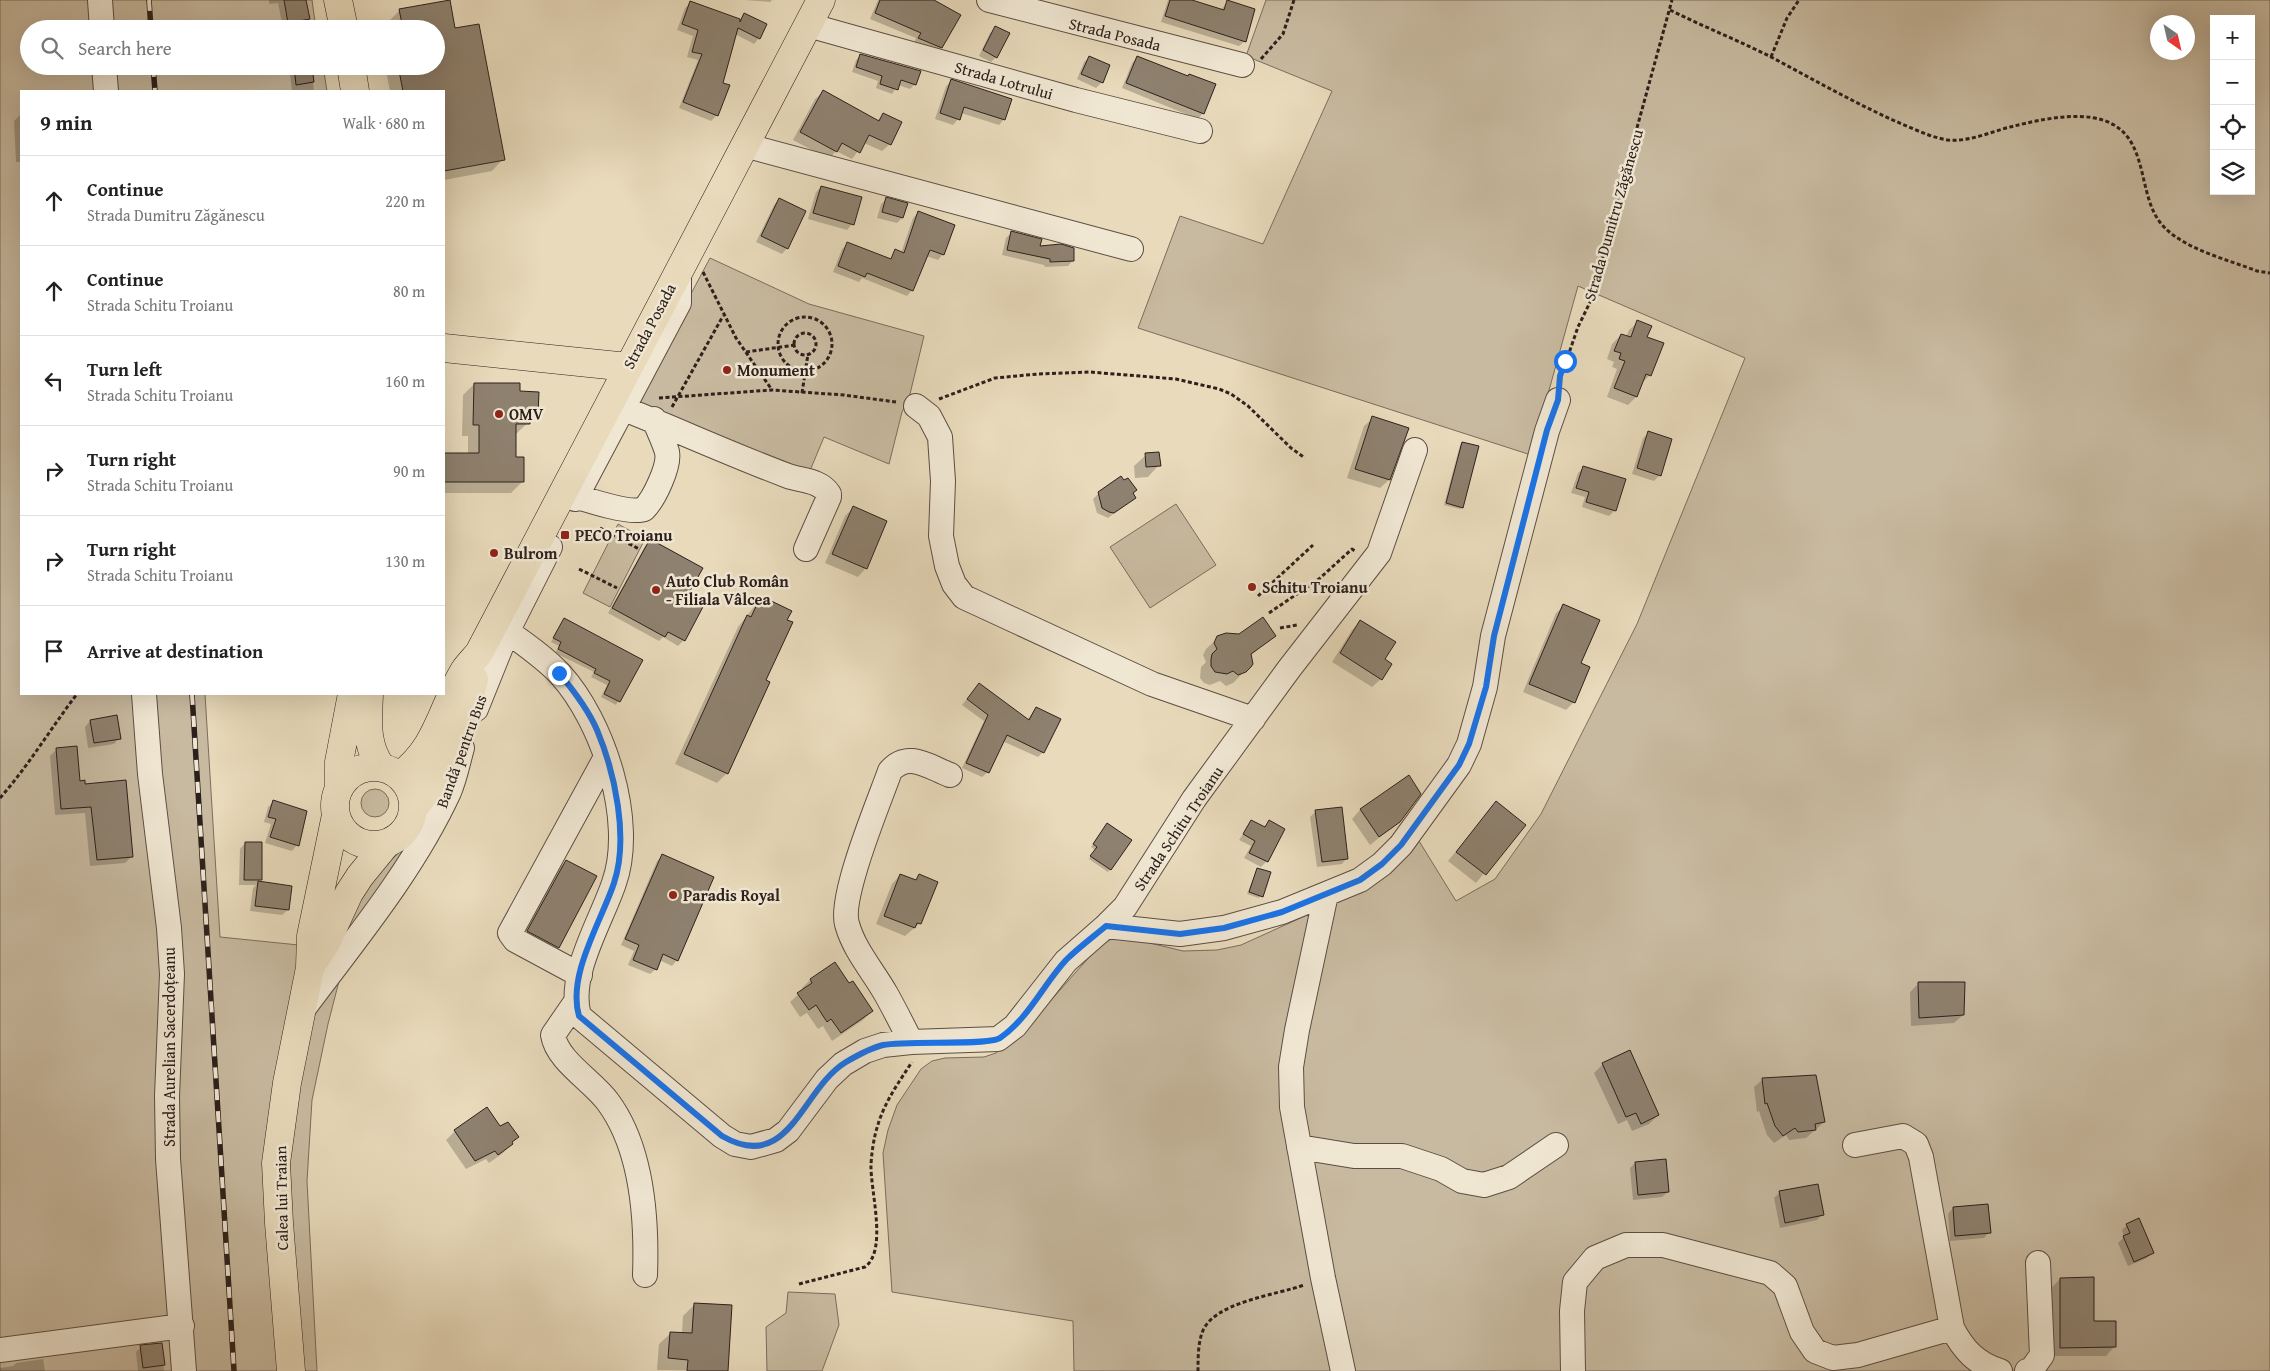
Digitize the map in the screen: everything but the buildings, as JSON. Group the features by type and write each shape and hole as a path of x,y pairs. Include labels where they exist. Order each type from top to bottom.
{"main road":[{"path":"338,0 342,20"},
{"name":"Strada Posada","path":"390,772 414,765 424,753 464,671 501,627 616,406 628,367 821,0"},
{"path":"352,75 355,90"},
{"path":"445,348 628,367"},
{"name":"Strada Posada","path":"413,809 446,765 467,708 479,653"},
{"name":"Calea lui Traian","path":"292,1371 279,1223 276,1163 280,1124 310,968 311,936 338,802 339,762 352,695"},
{"path":"369,695 367,730 370,748 390,772 410,790 413,809 407,826 398,836 387,843 374,845 356,840 341,827 338,802 347,778 357,771 369,767 390,772"},
{"name":"Calea lui Traian","path":"310,968 327,941 352,888 367,864 387,843"}],"street":[{"path":"100,0 101,20"},
{"name":"Strada Posada","path":"990,0 1242,65"},
{"name":"Strada Lotrului","path":"808,25 1076,100 1200,131"},
{"path":"105,75 106,90"},
{"path":"744,145 1131,248"},
{"path":"679,270 679,303 616,406 655,414 781,474 822,486 826,489 829,497 806,549"},
{"path":"1106,926 1180,934 1200,932 1282,912 1360,880 1382,864 1401,845 1459,765 1469,744 1486,687 1494,636 1547,430 1558,400"},
{"path":"916,406 929,416 940,437 943,481 941,536 947,566 954,584 964,597 1152,684 1250,723"},
{"path":"569,495 637,511 646,507 660,482 667,460 666,450 655,414"},
{"name":"Strada Schitu Troianu","path":"575,1002 579,1016 591,1028 722,1136 736,1144 751,1147 776,1140 788,1131 812,1096 843,1064 865,1051 883,1045 998,1039 1015,1026 1066,961 1125,907 1194,799 1372,563 1379,553 1414,450"},
{"path":"501,627 559,673 575,693 597,731 606,757 616,800 620,825 620,863 585,955 575,1002 553,1035 554,1041 573,1067 608,1101 627,1136 644,1211 644,1275"},
{"name":"Bandă pentru Bus","path":"300,1013 389,892 436,818 450,789 501,627"},
{"name":"Strada Aurelian Sacerdoțeanu","path":"144,695 150,774 169,928 172,974 167,1096 168,1151 184,1371"},
{"path":"580,975 514,940 510,933 606,757"},
{"path":"919,1042 856,947 846,924 845,910 854,873 890,771 897,763 908,760 950,775"},
{"path":"1326,894 1304,993 1291,1067 1292,1107 1322,1278 1343,1371"},
{"path":"1855,1144 1903,1136 1916,1144 1921,1157 1952,1328 1961,1345 1978,1362 2000,1371"},
{"path":"1299,1147 1354,1156 1402,1156 1441,1169 1462,1181 1484,1185 1509,1177 1556,1145"},
{"path":"1573,1371 1572,1311 1575,1282 1595,1258 1626,1246 1663,1245 1770,1273 1785,1286 1802,1332 1816,1351 1833,1358 1858,1355 1952,1328"},
{"path":"2027,1371 2032,1369 2042,1354 2038,1263"},
{"path":"0,1350 182,1326"}],"path":[{"path":"1242,65 1257,62 1270,51 1283,34 1294,0"},
{"name":"Strada Dumitru Zăgănescu","path":"1558,400 1560,376 1578,327 1594,294 1612,219 1672,0"},
{"path":"1771,57 1787,18 1799,0"},
{"path":"1670,10 1771,57 1845,98 1934,137 1950,140 1971,139 2015,126 2074,116 2096,117 2116,126 2133,144 2147,194 2164,228 2184,242 2257,271 2270,273"},
{"path":"692,246 723,316 772,390"},
{"path":"655,414 677,398 723,316"},
{"path":"805,317 822,323 831,339 828,356 815,369 806,370 791,367 778,348 778,338 788,323 805,317"},
{"path":"802,393 808,354 816,347 816,340 812,335 805,333 799,336 795,345 798,352 808,354"},
{"path":"746,352 795,345"},
{"path":"655,414 677,398 772,390 844,395 916,406 955,394 995,378 1090,372 1176,379 1219,389 1231,394 1248,406 1291,448 1305,458"},
{"path":"600,528 639,549"},
{"path":"1258,596 1313,545"},
{"path":"1269,613 1319,579 1352,549 1372,563"},
{"path":"579,569 617,588"},
{"path":"0,798 28,766 52,727 77,695"},
{"path":"799,1284 866,1267 870,1264 877,1244 871,1170 880,1116 886,1101 919,1042"},
{"path":"1198,1371 1202,1332 1208,1322 1223,1311 1322,1278"}],"shaded area":[{"path":"0,0 312,0 315,20 20,20 20,75 324,75 327,90 20,90 20,695 205,695 220,937 338,949 362,896 380,870 411,842 437,806 347,950 328,1024 312,1100 307,1181 317,1371 0,1371"},
{"path":"1266,0 2270,0 2270,1371 1074,1371 1073,1321 892,1292 883,1153 888,1130 897,1105 921,1069 932,1061 945,1058 984,1057 996,1053 1037,1016 1099,946 1113,938 1129,938 1183,951 1217,950 1241,945 1329,905 1383,873 1419,841 1456,901 1495,879 1541,814 1637,624 1745,358 1578,286 1531,455 1138,328 1180,216 1263,244 1332,91 1246,56"},
{"path":"710,258 809,304 924,336 910,394 902,412 889,464 824,437 809,473 634,401"},
{"path":"1176,504 1216,565 1150,608 1110,547"},
{"path":"618,524 645,539 610,607 583,593"},
{"path":"375,789 385,793 389,803 385,813 375,817 365,813 361,803 365,793"},
{"path":"788,1292 835,1294 839,1325 822,1371 767,1371 766,1327 786,1313"}],"railway":[{"path":"149,0 150,20"},
{"path":"154,75 155,90"},
{"path":"192,695 234,1371"}],"place":[{"name":"Monument","path":"727,370"},
{"name":"OMV","path":"499,414"},
{"name":"PECO Troianu","path":"565,535"},
{"name":"Bulrom","path":"494,553"},
{"name":"Schitu Troianu","path":"1252,587"},
{"name":"Auto Club Român - Filiala Vâlcea","path":"656,590"},
{"name":"Paradis Royal","path":"673,895"}],"route":[{"path":"559,673 575,693 597,731 612,776 620,825 620,863 585,955 575,1002 579,1016 722,1136 736,1144 751,1147 764,1144 776,1140 788,1131 812,1096 827,1079 843,1064 865,1051 883,1045 911,1042 998,1039 1015,1026 1066,961 1106,926 1180,934 1224,928 1282,912 1360,880 1382,864 1401,845 1421,820 1459,765 1469,744 1486,687 1494,636 1547,430 1558,400 1560,376 1565,361"}]}
